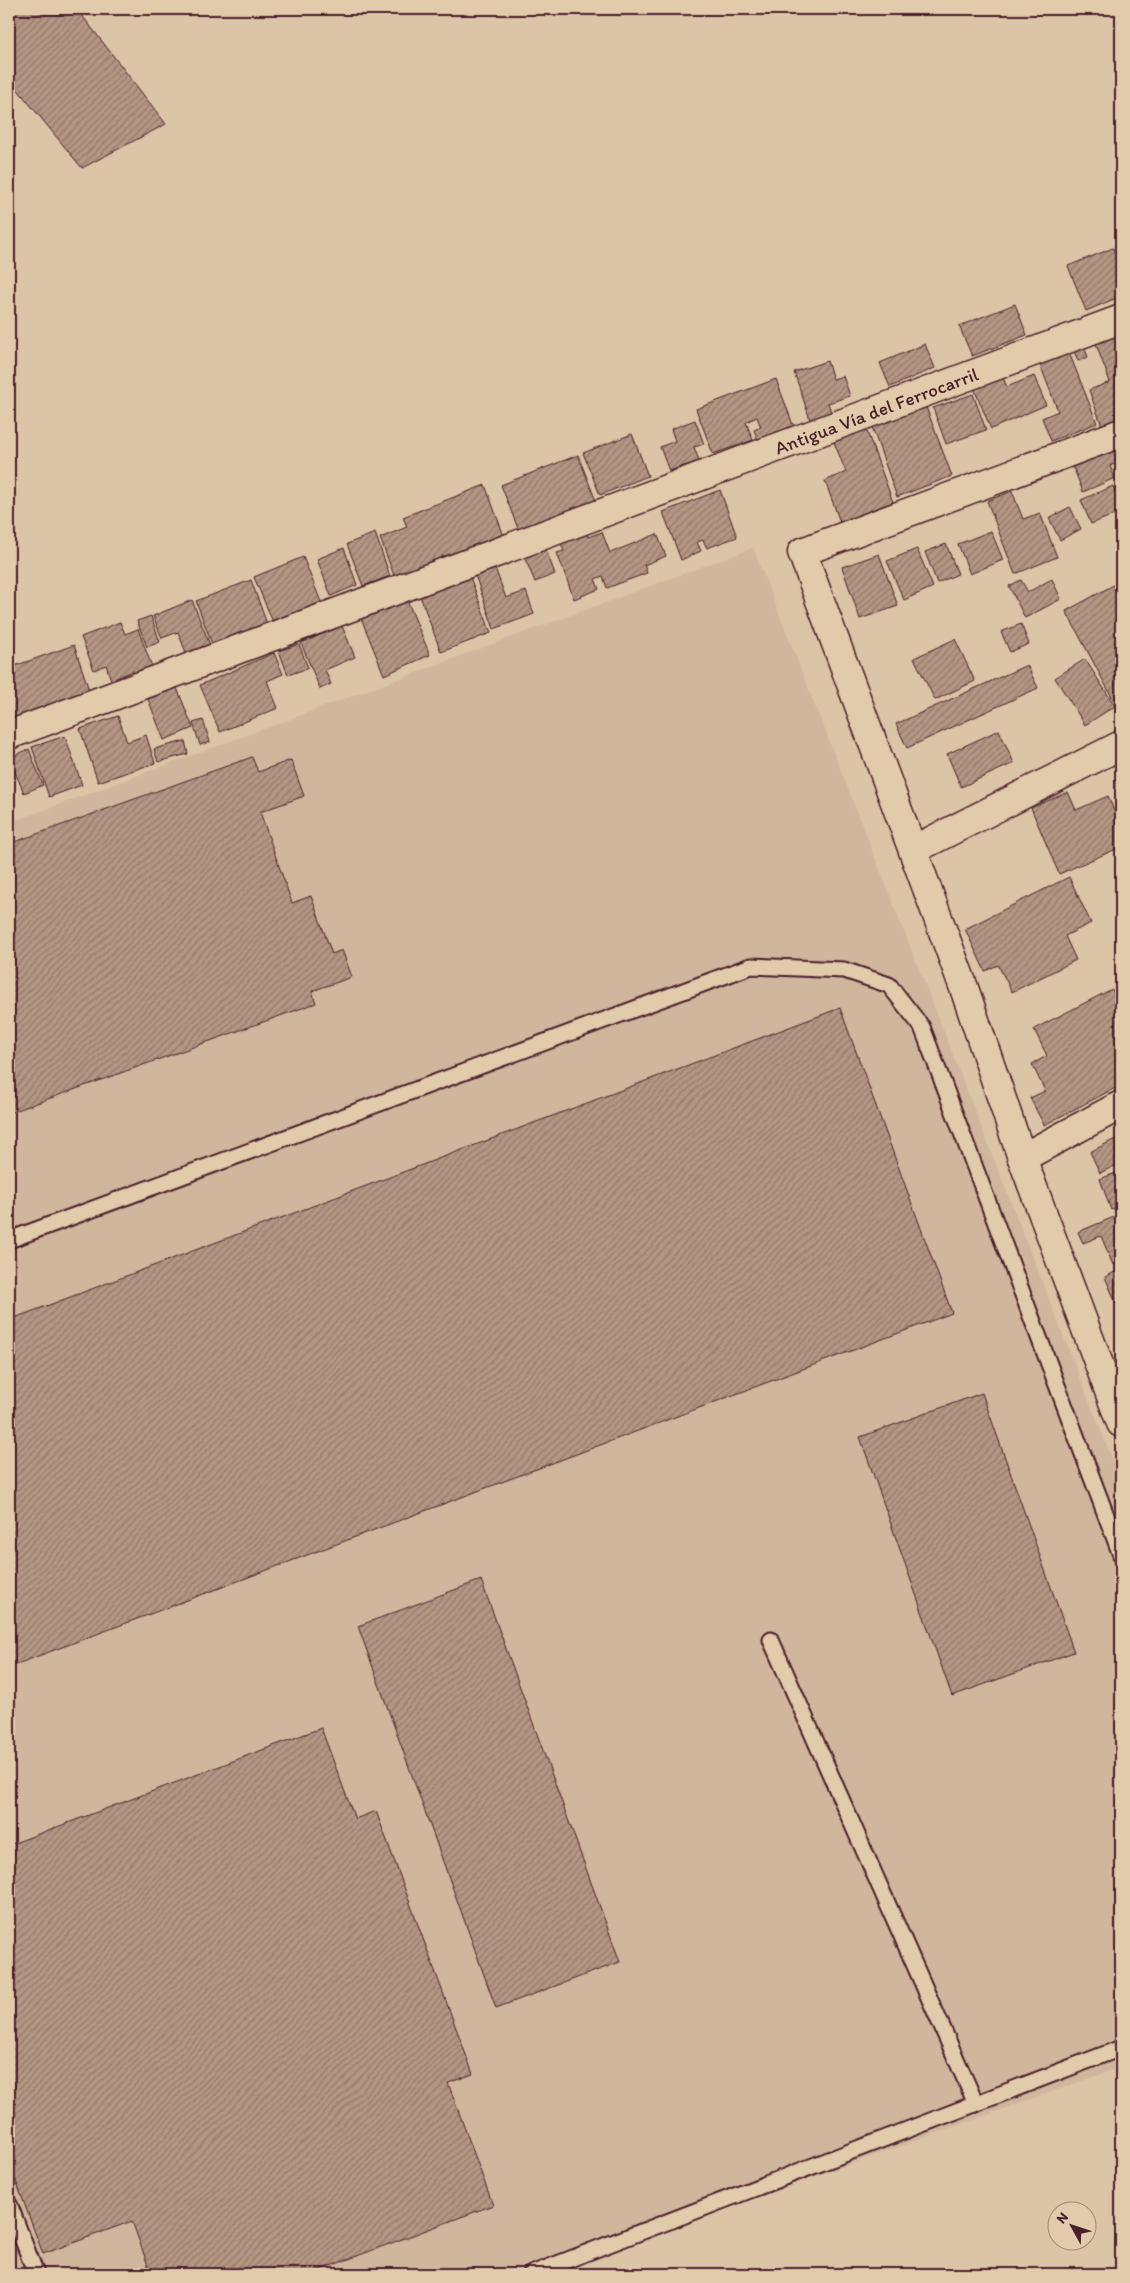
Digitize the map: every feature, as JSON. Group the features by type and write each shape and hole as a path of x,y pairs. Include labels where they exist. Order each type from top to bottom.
{"street":[{"name":"Antigua Vía del Ferrocarril","path":"9,735 632,500 1121,319"},
{"path":"1121,433 802,552 913,850 1022,1158 1121,1423"},
{"path":"913,850 1121,745"},
{"path":"1022,1158 1121,1105"}],"lane":[{"path":"9,1240 751,966 844,970 889,986 922,1026 1121,1555"},
{"path":"771,1640 976,2104"},
{"path":"531,2274 1121,2048"},
{"path":"9,2204 36,2274"}],"shaded area":[{"path":"753,548 1121,1482 1121,2067 543,2274 9,2274 9,823"}],"building":[{"path":"9,9 77,9 166,124 82,168 9,79"},
{"path":"1113,248 1121,269 1121,296 1086,311 1068,266"},
{"path":"1015,304 1027,335 972,356 959,326"},
{"path":"1121,326 1121,419 1102,426 1089,390 1110,382 1093,336"},
{"path":"925,344 935,368 890,387 880,363"},
{"path":"1084,347 1088,357 1078,361 1074,351"},
{"path":"1068,350 1097,423 1051,441 1042,418 1058,411 1039,362"},
{"path":"827,361 833,379 843,376 850,396 828,403 833,418 812,425 794,372"},
{"path":"1001,373 1007,387 1034,376 1046,405 991,429 973,386"},
{"path":"776,379 795,430 759,443 754,430 761,427 757,417 746,422 753,440 713,454 696,409"},
{"path":"973,394 986,430 946,444 933,408"},
{"path":"926,407 952,476 897,497 872,427"},
{"path":"695,420 704,444 694,447 699,461 669,471 660,447 675,441 671,429"},
{"path":"866,429 893,502 840,522 825,481 846,472 834,442"},
{"path":"632,434 648,476 600,495 583,453"},
{"path":"1116,445 1121,461 1110,466 1115,478 1083,492 1072,464"},
{"path":"578,455 596,501 519,531 501,485"},
{"path":"485,485 504,536 395,578 380,538 407,527 403,517"},
{"path":"1113,486 1121,506 1121,512 1091,524 1081,500"},
{"path":"720,490 737,537 707,548 703,540 697,542 701,551 681,560 663,512"},
{"path":"1012,491 1023,519 1040,513 1057,557 1015,574 987,501"},
{"path":"1070,507 1081,529 1060,540 1049,518"},
{"path":"585,529 588,537 602,532 610,553 657,534 666,556 644,565 647,573 607,588 603,576 595,579 599,589 574,599 557,553 564,551 559,538"},
{"path":"991,531 1003,560 970,574 958,544"},
{"path":"375,533 390,576 363,586 347,544"},
{"path":"946,544 958,574 937,583 925,552"},
{"path":"545,547 555,574 535,582 524,556"},
{"path":"344,548 357,585 331,596 317,559"},
{"path":"917,549 933,587 904,600 887,561"},
{"path":"879,554 898,606 860,619 842,567"},
{"path":"303,557 321,602 273,622 254,577"},
{"path":"495,568 506,598 526,591 534,614 494,629 475,575"},
{"path":"470,577 491,633 441,652 420,596"},
{"path":"1052,579 1061,599 1025,618 1009,586 1021,580 1028,592"},
{"path":"251,580 267,624 212,644 196,601"},
{"path":"1121,581 1121,714 1066,611"},
{"path":"192,600 210,645 187,655 178,632 162,638 153,616"},
{"path":"407,600 430,655 384,675 361,618"},
{"path":"151,616 160,642 147,647 137,621"},
{"path":"120,622 125,634 138,629 154,672 135,679 133,671 111,680 106,665 94,670 81,637"},
{"path":"1021,624 1029,644 1010,652 1001,632"},
{"path":"342,626 355,657 325,670 331,684 320,689 301,643"},
{"path":"955,639 975,681 935,700 914,658"},
{"path":"299,644 308,668 288,675 279,651"},
{"path":"74,645 90,693 9,722 9,668"},
{"path":"274,653 283,674 267,681 278,708 220,732 200,685"},
{"path":"1085,659 1115,706 1085,725 1055,678"},
{"path":"1027,665 1038,688 907,748 896,724"},
{"path":"177,688 193,728 164,740 148,699"},
{"path":"118,716 127,742 146,735 155,763 98,782 80,729"},
{"path":"203,720 210,742 200,745 193,723"},
{"path":"999,730 1014,763 961,787 947,754"},
{"path":"65,736 82,785 49,797 32,747"},
{"path":"185,741 188,754 158,762 154,749"},
{"path":"29,749 43,785 24,793 9,758"},
{"path":"252,757 258,772 291,760 304,796 260,812 292,903 311,896 332,954 342,950 352,977 312,991 316,1003 9,1113 9,844"},
{"path":"1068,792 1076,810 1108,796 1121,828 1121,847 1059,874 1031,808"},
{"path":"1069,877 1091,923 1065,936 1076,960 1012,992 998,965 985,971 965,929"},
{"path":"1112,989 1121,1008 1121,1085 1044,1125 1030,1098 1045,1091 1032,1064 1047,1056 1034,1029"},
{"path":"840,1008 952,1313 9,1667 9,1320"},
{"path":"1121,1136 1121,1163 1100,1173 1090,1152"},
{"path":"1121,1171 1121,1206 1111,1210 1100,1179"},
{"path":"1121,1214 1121,1262 1113,1265 1101,1236 1083,1243 1078,1232"},
{"path":"1121,1269 1121,1312 1120,1312 1105,1277"},
{"path":"982,1393 1074,1652 952,1696 860,1437"},
{"path":"481,1580 620,1962 496,2008 358,1626"},
{"path":"321,1728 355,1819 376,1811 473,2074 448,2083 493,2205 309,2274 151,2274 132,2221 43,2254 9,2162 9,1845"}]}
